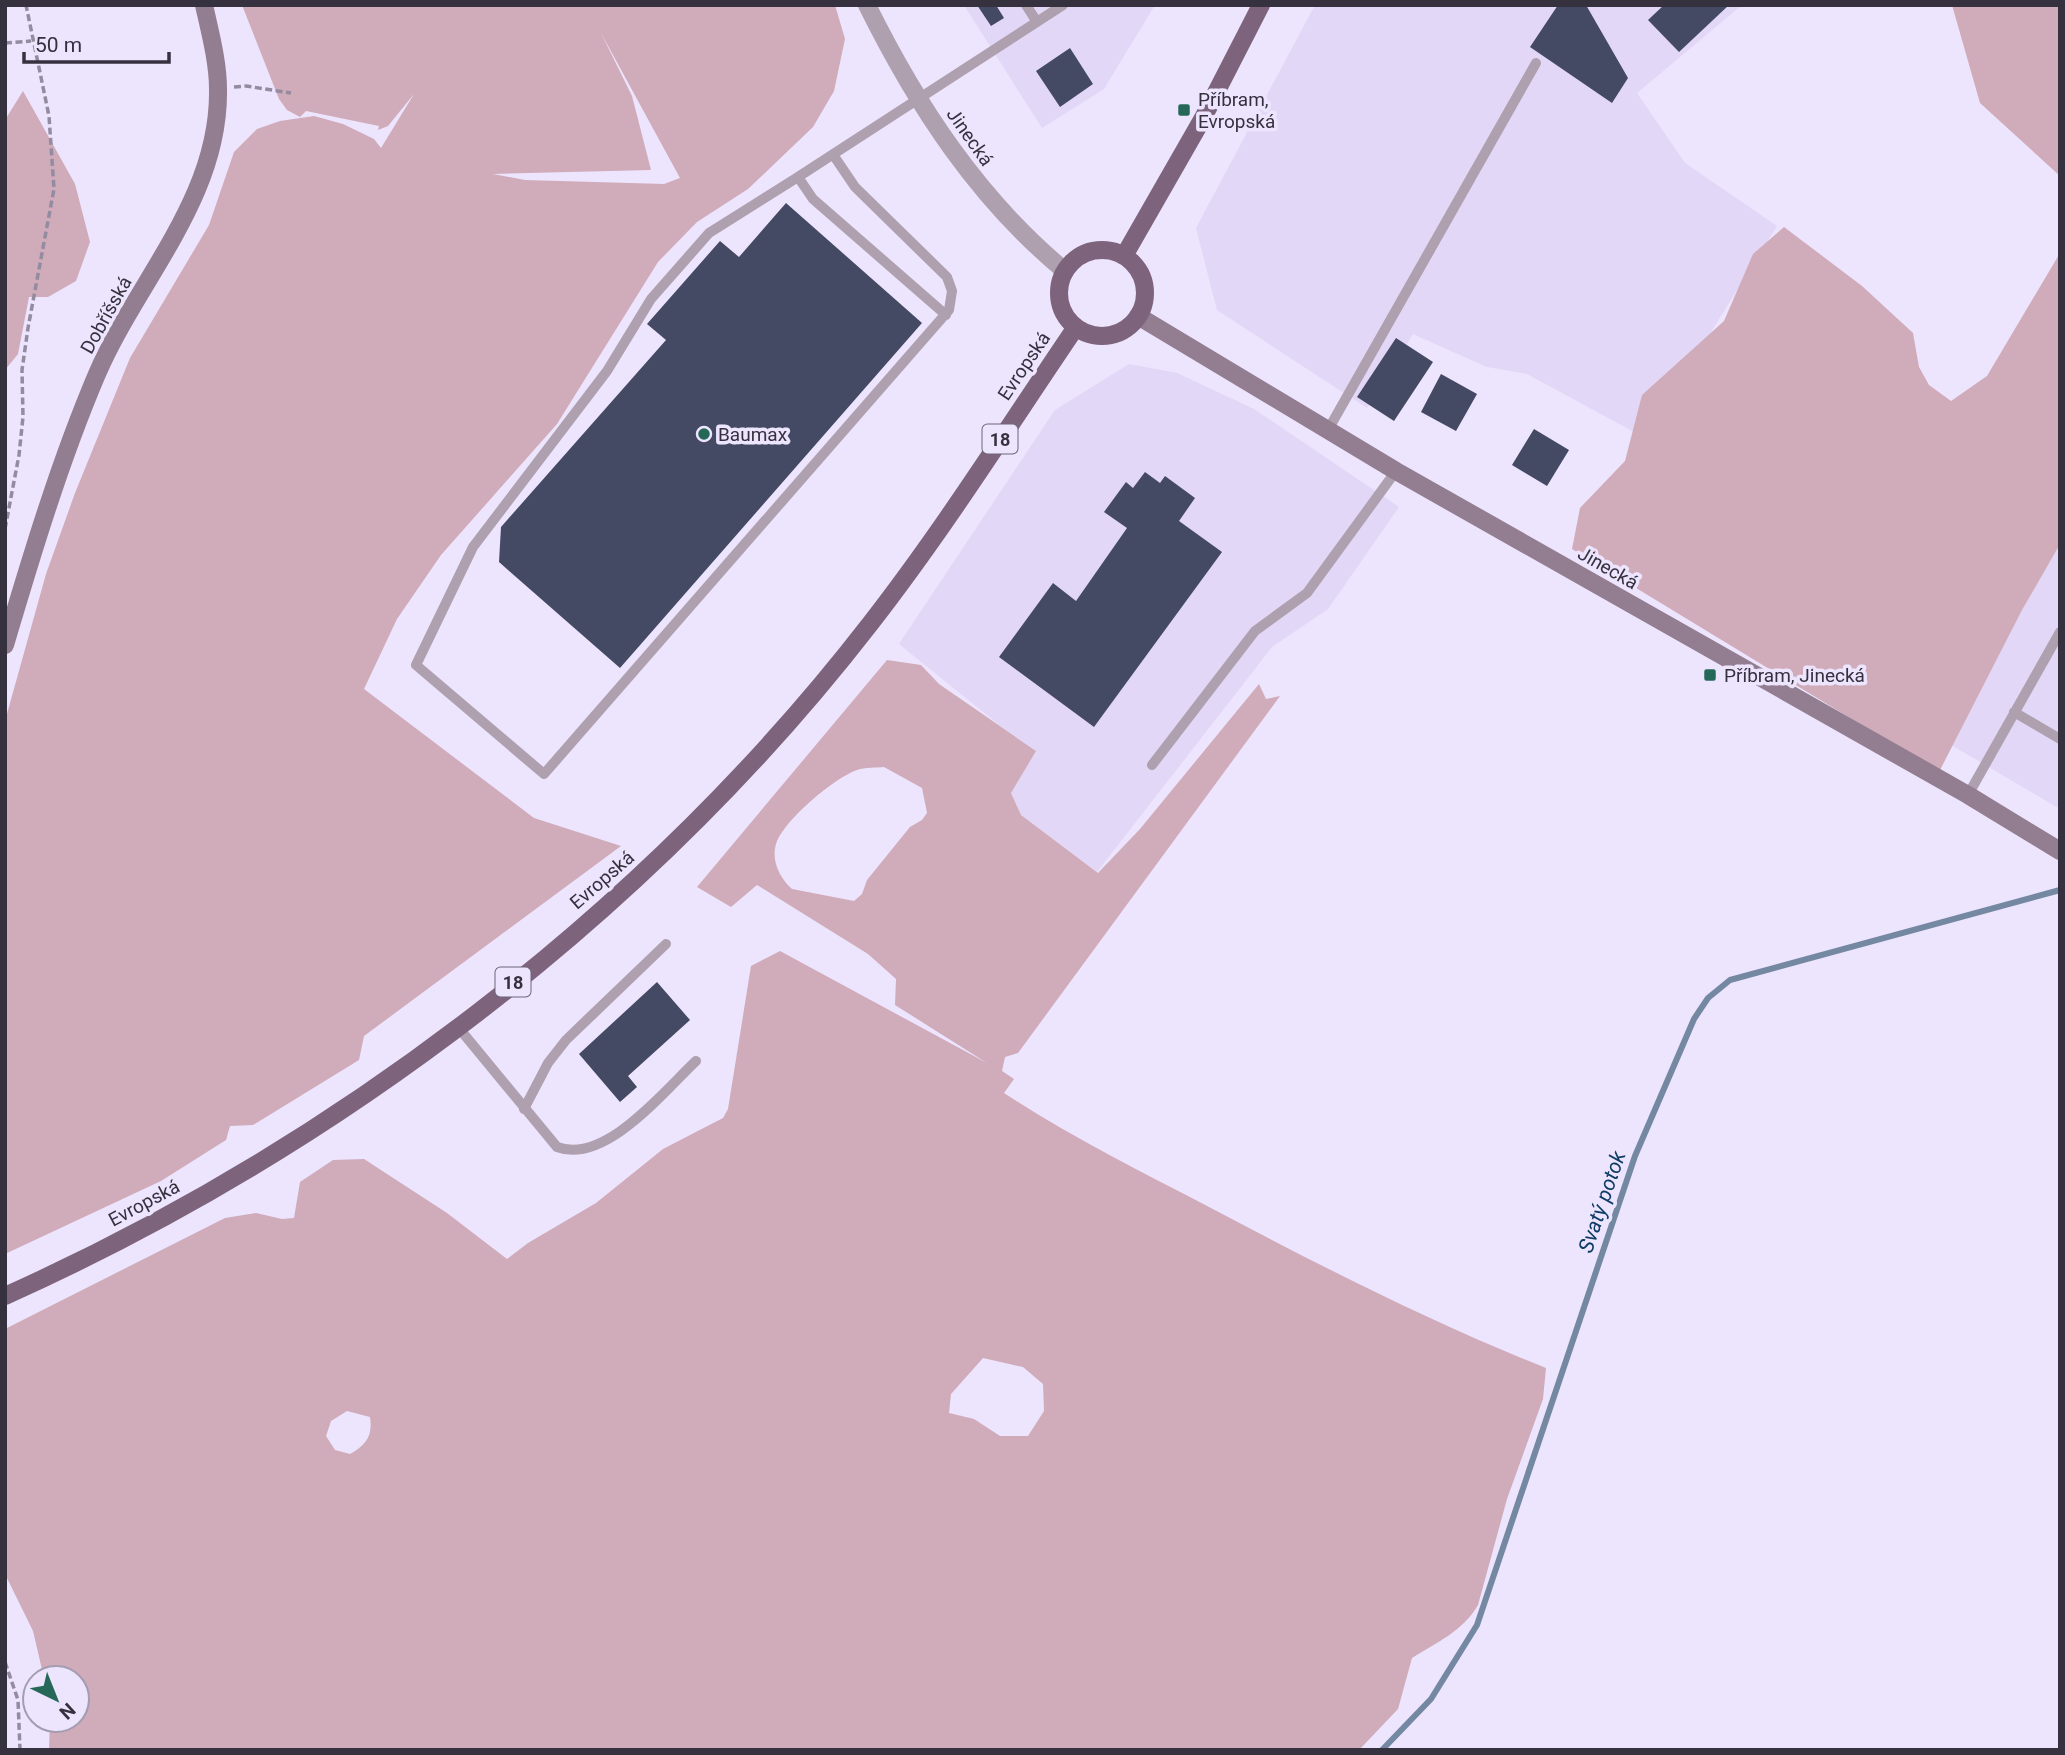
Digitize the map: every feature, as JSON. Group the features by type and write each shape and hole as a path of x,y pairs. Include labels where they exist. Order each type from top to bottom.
{"main road":[{"name":"Dobříšská","path":"5,645 34,551 97,374 129,311 194,200 209,155 218,89 204,5"},
{"path":"1124,256 1203,118 1261,5"},
{"path":"1065,271 1087,253 1106,251 1124,256 1143,278 1145,298 1138,316"},
{"name":"Evropská","path":"1065,271 1060,301 1068,320 1076,327 1104,336 1124,331 1138,316"},
{"name":"Jinecká","path":"1138,316 1396,471 1968,795 2060,851"},
{"name":"Evropská","path":"5,1296 170,1215 358,1099 458,1027 655,862 805,703 926,551 1076,327"}],"street":[{"name":"Jinecká","path":"867,5 919,100 979,186 1010,220 1065,271"}],"lane":[{"path":"1026,5 1037,22"},
{"path":"834,156 855,187 947,277 952,298 946,315 544,774 416,664 473,547 607,371 651,299 709,233 834,156 1063,5"},
{"path":"1328,430 1536,63"},
{"path":"798,177 813,199 946,315"},
{"path":"1152,765 1255,631 1307,593 1396,471"},
{"path":"1968,795 2060,632"},
{"path":"2014,712 2060,738"},
{"path":"524,1109 548,1063 566,1040 666,944"},
{"path":"458,1027 557,1147 570,1152 588,1150 622,1130 696,1061"}],"path":[{"path":"5,529 19,455 23,417 22,370 28,328 54,189 49,116 31,41 26,5"},
{"path":"5,43 31,41"},
{"path":"218,89 246,86 291,93"},
{"path":"5,1662 18,1700 20,1750"}],"shaded area":[{"path":"242,5 835,5 845,39 834,91 813,127 748,189 697,222 658,262 557,424 441,555 397,619 364,689 534,818 621,846 364,1036 359,1060 253,1125 230,1126 226,1140 161,1181 5,1254 5,721 46,574 75,493 130,358 209,225 234,152 257,129 280,121 314,116 343,124 374,139 381,148 414,94 388,126 378,130 379,126 306,111 300,117 287,110 279,99","holes":["601,33 680,178 664,184 525,180 493,174 651,170 632,96"]},
{"path":"964,5 1155,5 1104,89 1042,128"},
{"path":"1315,5 1742,5 1637,93 1685,163 1777,226 1645,438 1527,374 1487,367 1413,334 1367,408 1217,310 1196,228"},
{"path":"1952,5 2060,5 2060,176 1980,103"},
{"path":"23,91 75,184 90,242 76,281 48,297 29,297 18,354 5,370 5,120"},
{"path":"1784,227 1862,286 1913,333 1919,367 1929,385 1951,401 1987,376 2060,253 2060,544 2022,610 1939,772 1572,549 1580,508 1625,461 1642,395 1724,321 1753,254"},
{"path":"1129,364 1177,373 1254,409 1399,507 1328,609 1272,647 1097,872 1021,815 1011,793 1035,750 998,724 899,644 1055,410"},
{"path":"2060,526 2060,809 1941,739"},
{"path":"887,660 921,665 939,684 1036,751 1011,793 1021,815 1098,873 1140,829 1259,684 1266,699 1280,696 1018,1053 1005,1057 1002,1071 1014,1079 1004,1093 1105,1153 1292,1250 1460,1332 1546,1368 1543,1399 1507,1499 1478,1605 1457,1629 1412,1658 1398,1709 1359,1750 49,1750 50,1734 91,1734 91,1664 41,1664 33,1631 5,1574 5,1329 225,1218 256,1213 282,1219 294,1218 300,1182 333,1160 364,1159 447,1213 507,1259 528,1243 596,1203 663,1149 723,1118 728,1109 751,966 780,951 987,1063 895,1005 896,979 868,954 757,885 731,907 697,887","holes":["884,767 922,788 927,813 922,820 910,827 867,880 862,894 854,901 792,889 783,879 775,861 777,841 790,821 836,781 860,769","983,1358 1023,1367 1043,1384 1044,1411 1028,1436 1000,1436 974,1419 949,1413 951,1394","347,1411 370,1417 371,1424 364,1443 350,1454 335,1450 326,1436 331,1421"]}],"building":[{"path":"977,5 996,5 1004,18 991,26"},
{"path":"1558,5 1586,5 1628,78 1612,103 1530,47"},
{"path":"1664,5 1729,5 1679,52 1648,20"},
{"path":"1070,48 1093,84 1060,107 1036,71"},
{"name":"Baumax","path":"786,203 922,323 620,668 499,562 501,527 666,340 647,324 720,241 739,257"},
{"path":"1396,338 1433,362 1394,421 1357,397"},
{"path":"1441,374 1477,394 1456,431 1421,412"},
{"path":"1534,429 1569,450 1547,486 1512,465"},
{"path":"1145,472 1160,483 1165,476 1195,498 1179,521 1222,552 1094,727 999,657 1053,583 1076,601 1127,528 1104,512 1126,482 1133,488"},
{"path":"657,982 690,1020 628,1076 637,1087 620,1102 579,1054"}],"waterway":[{"name":"Svatý potok","path":"1382,1750 1431,1699 1477,1625 1635,1156 1694,1019 1708,998 1730,980 2060,890"}],"place":[{"name":"Příbram, Evropská","path":"1184,110"},
{"name":"Baumax","path":"704,434"},
{"name":"Příbram, Jinecká","path":"1710,675"}]}
